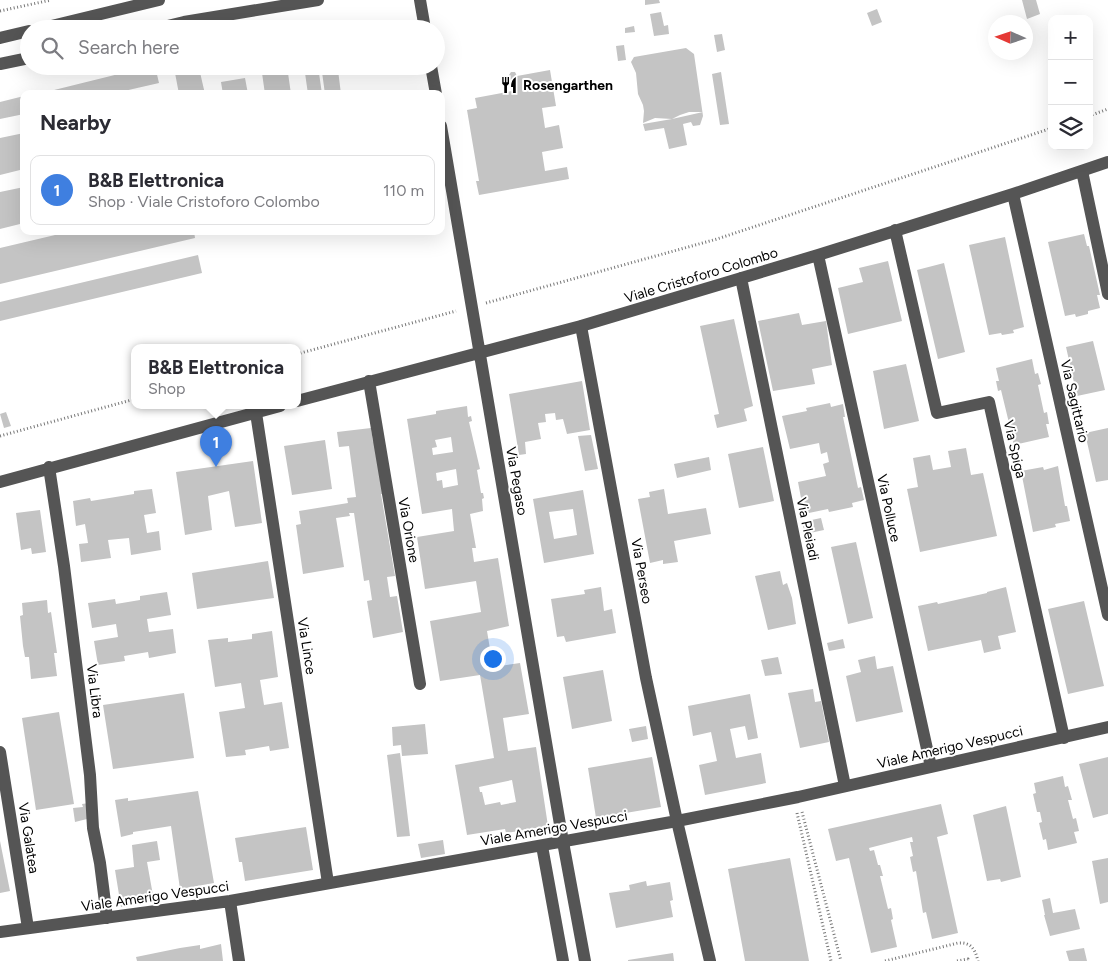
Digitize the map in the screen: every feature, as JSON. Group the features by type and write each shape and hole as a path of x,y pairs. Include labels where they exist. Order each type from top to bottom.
{"street":[{"path":"76,20 159,0"},
{"path":"196,20 318,0"},
{"path":"420,0 423,20"},
{"path":"0,38 20,33"},
{"path":"0,64 20,60"},
{"path":"433,75 435,90"},
{"name":"Via Pegaso","path":"445,150 585,961"},
{"name":"Viale Cristoforo Colombo","path":"301,400 581,326 818,255 1108,162"},
{"path":"1082,171 1108,294"},
{"name":"Via Sagittario","path":"1012,194 1108,615"},
{"name":"Via Spiga","path":"896,230 937,413 989,402 1064,738"},
{"name":"Via Polluce","path":"818,255 931,767"},
{"name":"Via Pleiadi","path":"741,278 845,786"},
{"name":"Via Perseo","path":"581,326 646,678 676,822 710,961"},
{"name":"Via Orione","path":"369,381 420,684"},
{"path":"0,482 49,467 270,409"},
{"name":"Via Lince","path":"256,413 328,883"},
{"name":"Via Libra","path":"49,467 64,566 90,775 93,828 100,863 107,918"},
{"name":"Viale Amerigo Vespucci","path":"0,932 230,901 676,822 1108,727"},
{"name":"Via Galatea","path":"0,752 28,928"},
{"path":"542,846 563,961"},
{"path":"230,901 239,961"}],"path":[{"path":"0,11 51,0"},
{"path":"1093,115 1108,109"},
{"path":"482,304 716,239 1048,129"},
{"path":"301,353 455,311"},
{"path":"0,436 131,400"},
{"path":"796,797 831,961"},
{"path":"796,797 841,961"},
{"path":"886,961 966,942 974,949 978,961"},
{"path":"958,961 968,959 968,961"}],"building":[{"path":"645,0 659,0 660,3 645,5"},
{"path":"1022,0 1036,0 1040,14 1033,17 1033,15 1026,15"},
{"path":"877,9 882,22 872,26 867,13"},
{"path":"661,12 664,26 668,25 669,34 654,36 650,14"},
{"path":"634,26 635,32 625,33 625,28"},
{"path":"722,34 725,50 717,52 714,35"},
{"path":"624,45 626,60 618,61 616,46"},
{"path":"686,48 694,54 702,112 689,112 672,119 655,118 643,123 643,105 638,94 636,73 631,62 634,57"},
{"path":"550,70 556,106 542,108 545,128 559,125 563,148 542,152 545,171 567,167 569,179 479,195 476,181 479,181 467,110 477,108 475,98 512,91 509,75 511,72 515,72 517,76"},
{"path":"721,72 729,124 720,125 712,74"},
{"path":"115,75 157,75 159,83 128,90 54,90"},
{"path":"175,75 201,75 204,90 178,90"},
{"path":"262,75 288,75 290,90 264,90"},
{"path":"305,75 319,75 321,90 307,90"},
{"path":"322,75 339,75 340,90 324,90"},
{"path":"245,78 247,90 222,90 221,82"},
{"path":"20,97 20,115 0,119 0,102"},
{"path":"702,112 703,116 700,125 693,126 691,122 683,124 687,145 669,149 664,128 645,131 643,124"},
{"path":"20,134 20,170 0,175 0,138"},
{"path":"20,188 20,224 0,229 0,192"},
{"path":"1084,234 1087,246 1089,246 1100,295 1097,295 1100,308 1076,317 1075,314 1065,316 1048,242"},
{"path":"55,235 195,235 195,238 0,284 0,248"},
{"path":"1005,237 1024,327 1013,330 1014,333 989,335 969,245"},
{"path":"198,255 202,273 0,321 0,302"},
{"path":"888,261 902,321 848,334 838,288 863,282 859,268"},
{"path":"944,263 965,352 938,359 917,270"},
{"path":"799,313 802,325 826,321 832,365 812,369 815,384 773,391 758,321"},
{"path":"734,319 753,406 744,409 747,421 717,428 714,415 719,414 700,326"},
{"path":"1093,341 1105,390 1077,396 1066,347"},
{"path":"1032,359 1035,374 1038,373 1041,384 1038,385 1044,413 1047,412 1049,424 1046,424 1049,437 1014,445 1011,433 1008,434 1005,424 1009,423 1001,390 998,391 996,381 999,381 996,368"},
{"path":"906,364 919,421 884,429 873,371"},
{"path":"582,381 590,430 567,434 563,419 556,420 555,413 545,414 546,422 538,423 541,439 525,442 526,454 519,455 509,394"},
{"path":"830,403 831,407 843,404 845,417 843,417 858,488 861,487 864,500 852,503 853,507 829,512 828,509 804,514 798,482 826,476 823,464 829,462 827,452 821,454 819,443 790,449 782,416 807,411 806,408"},
{"path":"467,406 468,417 471,416 472,421 469,422 480,469 477,470 481,493 483,493 484,498 482,499 483,511 470,514 476,548 472,548 474,562 498,558 509,626 487,631 493,667 520,663 529,714 503,718 508,751 536,747 548,826 506,833 505,829 467,835 455,765 494,758 480,675 440,681 430,621 481,612 476,581 425,589 417,537 454,531 452,509 422,514 407,419 436,414 436,411","holes":["451,437 453,452 433,455 432,448 437,447 435,440","456,469 458,485 443,488 442,480 437,481 436,473","512,780 516,802 501,805 500,802 485,805 479,787"]},
{"path":"6,412 11,426 4,428 0,414"},
{"path":"371,428 373,442 376,441 385,494 381,494 395,576 387,577 390,597 397,596 403,632 373,638 367,601 372,600 369,580 364,581 354,513 349,513 350,516 336,518 344,567 303,574 296,525 301,524 299,511 348,503 347,498 356,497 349,446 339,447 337,432"},
{"path":"1108,428 1108,480 1096,482 1085,433"},
{"path":"591,435 598,469 585,471 578,436"},
{"path":"325,440 332,489 292,495 284,446"},
{"path":"763,447 774,501 739,508 728,454"},
{"path":"966,448 971,475 983,473 997,536 920,552 907,489 918,487 913,458 930,455 933,470 951,467 948,451"},
{"path":"709,457 711,470 677,478 674,464"},
{"path":"253,461 262,523 235,527 229,491 208,496 212,530 185,535 176,472"},
{"path":"1058,466 1065,506 1067,506 1070,521 1055,524 1056,527 1033,532 1021,471 1043,467 1044,470"},
{"path":"152,489 156,513 144,515 147,533 159,531 161,550 131,555 129,538 108,540 111,558 81,562 79,544 88,543 85,524 76,526 73,501 90,498 91,501 134,494 134,491"},
{"path":"664,489 668,514 706,508 711,534 674,541 678,562 663,564 663,560 650,563 638,499 650,497 649,492"},
{"path":"583,490 594,554 544,563 533,499","holes":["573,509 577,535 554,539 549,512"]},
{"path":"40,510 46,552 32,554 31,548 21,550 16,513"},
{"path":"821,518 824,530 805,534 802,522"},
{"path":"856,542 873,618 848,624 831,547"},
{"path":"268,561 274,598 197,609 192,573"},
{"path":"780,571 783,585 787,583 792,598 796,624 768,630 755,576"},
{"path":"601,587 604,611 612,609 616,633 566,642 564,636 557,637 551,599 585,594 584,590"},
{"path":"1006,587 1016,632 998,636 1001,649 984,653 981,640 928,651 918,606 937,602 938,604"},
{"path":"167,592 171,615 147,619 149,632 173,629 176,653 149,658 148,652 124,656 125,661 98,665 94,641 118,637 116,624 92,628 88,603 115,599 116,604 140,600 140,596"},
{"path":"47,600 48,613 51,612 57,653 54,653 57,676 31,679 29,657 25,657 23,646 20,616 23,615 22,603"},
{"path":"1084,601 1104,686 1068,694 1048,609"},
{"path":"272,631 278,677 260,680 264,705 282,702 289,748 270,751 269,746 245,750 246,755 226,757 219,712 245,708 241,683 215,687 208,640 228,638 228,642 252,639 252,634"},
{"path":"843,639 845,648 829,651 827,643"},
{"path":"875,656 877,669 893,666 903,712 856,722 846,676 861,672 858,660"},
{"path":"778,657 782,674 765,676 761,660"},
{"path":"603,670 612,721 572,729 563,677"},
{"path":"813,689 815,702 821,701 829,742 800,748 788,693"},
{"path":"184,693 194,758 113,769 103,705"},
{"path":"750,694 758,738 748,740 745,726 730,729 736,758 761,753 766,783 705,795 699,765 717,761 711,732 693,736 688,706"},
{"path":"59,712 74,804 36,810 22,718"},
{"path":"425,724 428,754 402,756 401,745 393,746 392,727"},
{"path":"646,726 648,739 632,742 629,729"},
{"path":"400,753 410,836 397,837 387,755"},
{"path":"652,757 661,807 596,818 588,768"},
{"path":"1108,757 1108,814 1093,818 1079,764"},
{"path":"1063,776 1065,787 1068,786 1072,800 1068,800 1073,819 1076,818 1079,831 1074,832 1077,843 1048,850 1046,839 1043,840 1039,823 1042,822 1040,812 1037,812 1033,794 1036,793 1034,783"},
{"path":"198,791 214,883 180,889 171,826 133,832 133,834 121,837 115,800 128,798 128,801"},
{"path":"89,803 91,818 75,822 73,808 83,807 82,804"},
{"path":"941,804 948,834 937,837 958,933 932,939 926,912 923,913 916,871 913,872 910,857 913,856 910,842 913,842 912,837 869,848 870,851 874,850 878,865 880,865 883,876 880,876 888,909 891,908 893,919 891,920 897,947 871,953 849,858 836,861 828,829"},
{"path":"1006,806 1021,877 1001,882 1000,879 987,881 973,815"},
{"path":"306,827 313,870 245,881 242,862 239,862 235,838"},
{"path":"443,840 445,854 421,858 418,844"},
{"path":"0,841 10,891 0,893"},
{"path":"157,841 160,860 147,862 154,901 121,907 115,870 134,867 132,845"},
{"path":"790,858 809,961 745,961 728,869"},
{"path":"1108,858 1108,902 1100,904 1092,861"},
{"path":"646,881 647,886 670,882 673,900 670,901 673,917 616,928 609,893 630,890 629,885"},
{"path":"1050,898 1053,913 1075,909 1080,929 1050,936 1042,900"},
{"path":"221,944 223,961 137,961 136,957 180,948 200,945 200,949"},
{"path":"1084,948 1087,961 1069,961 1066,951"},
{"path":"673,953 674,961 628,961 628,960"}],"place":[{"name":"Rosengarthen","path":"509,85"},
{"name":"B&B Elettronica","path":"216,467"}]}
